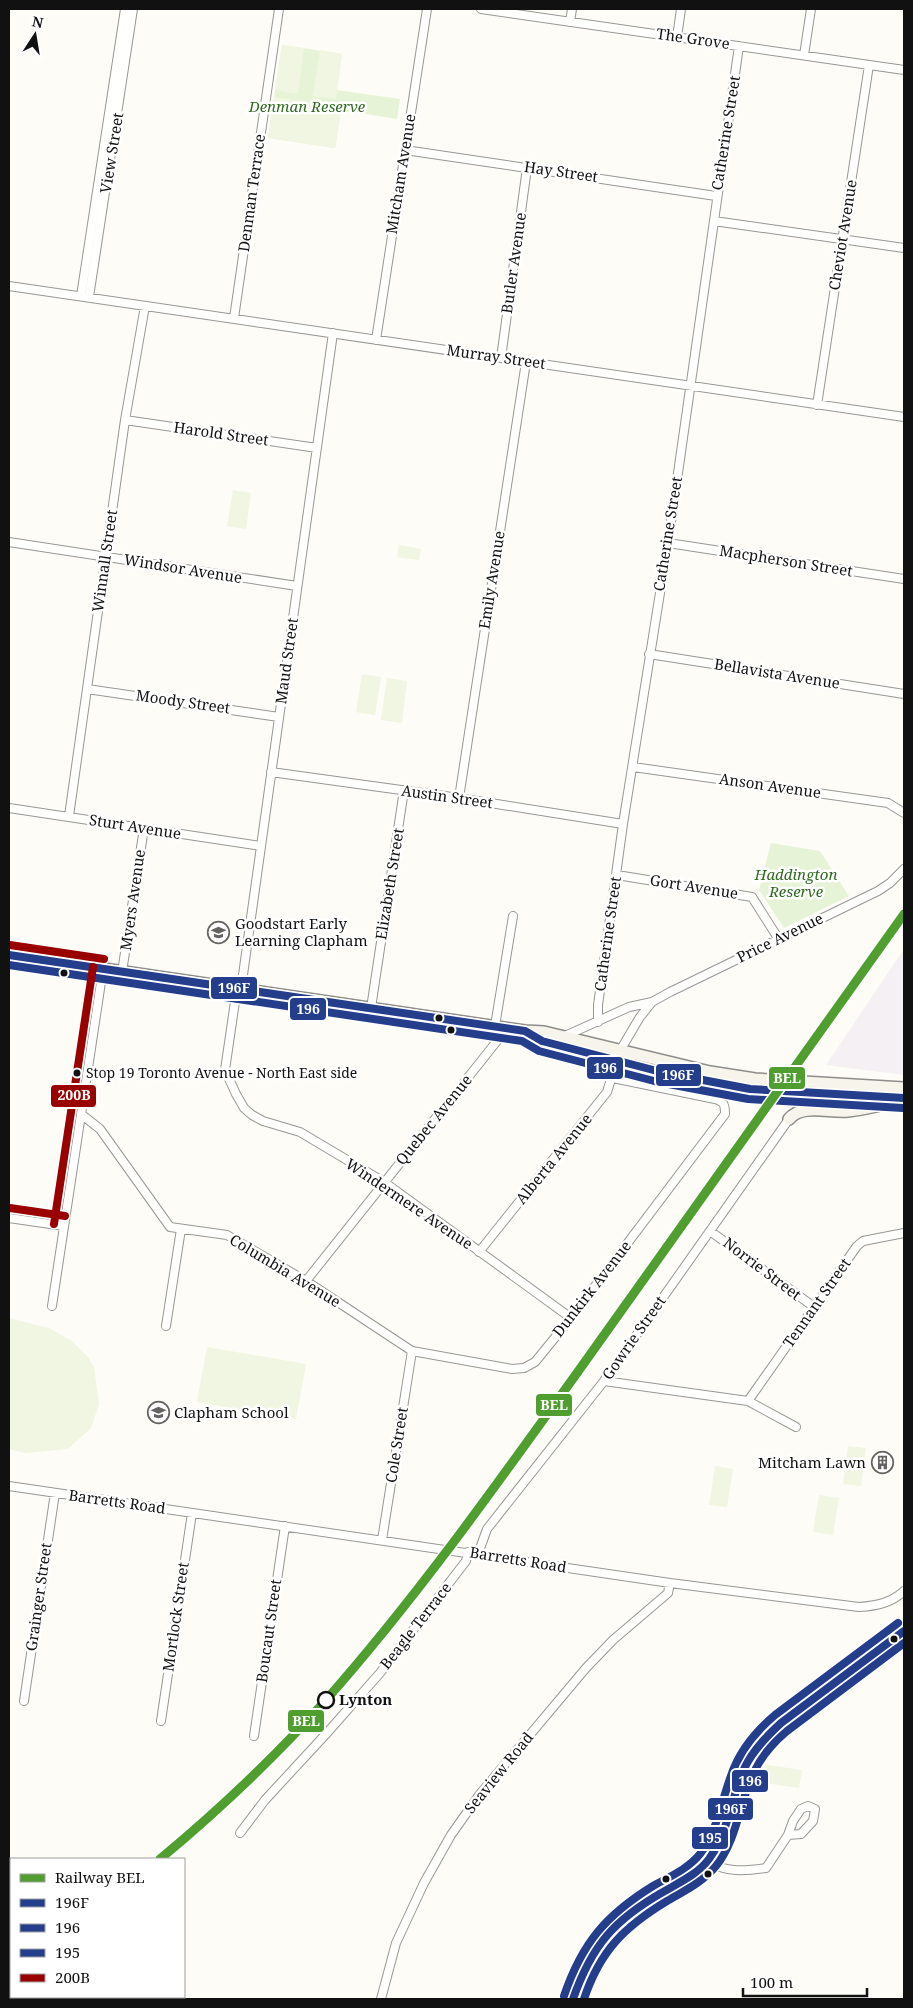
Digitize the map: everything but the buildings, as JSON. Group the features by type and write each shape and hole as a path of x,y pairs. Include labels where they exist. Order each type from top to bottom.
{"main road":[{"path":"9,955 565,1036 619,1055"},
{"path":"525,1031 542,1041 710,1072 752,1084 903,1095"},
{"path":"787,1088 809,1094 903,1095"},
{"path":"809,1094 820,1110"},
{"path":"789,1120 800,1111 845,1112 878,1106 903,1095"},
{"path":"573,1999 588,1960 606,1934 639,1906 691,1876 708,1861 718,1846 745,1767 762,1740 812,1699 904,1630"}],"street":[{"name":"View Street","path":"85,297 125,9"},
{"name":"View Street","path":"85,297 134,9"},
{"name":"Denman Terrace","path":"234,318 279,9"},
{"name":"Mitcham Avenue","path":"376,340 427,9"},
{"name":"The Grove","path":"481,9 904,70"},
{"path":"570,22 572,9"},
{"path":"677,37 681,9"},
{"path":"804,56 811,9"},
{"name":"Catherine Street","path":"598,1022 598,1005 623,824 668,543 716,196 739,46"},
{"name":"Cheviot Avenue","path":"817,404 869,65"},
{"name":"Hay Street","path":"405,150 716,196"},
{"name":"Butler Avenue","path":"501,358 527,168"},
{"path":"714,221 904,248"},
{"name":"Murray Street","path":"9,286 904,417"},
{"name":"Winnall Street","path":"69,816 125,420 145,306"},
{"name":"Maud Street","path":"239,989 333,333"},
{"name":"Emily Avenue","path":"459,798 526,362"},
{"name":"Harold Street","path":"125,420 317,448"},
{"name":"Windsor Avenue","path":"9,542 298,586"},
{"name":"Macpherson Street","path":"668,543 904,579"},
{"name":"Bellavista Avenue","path":"649,654 904,694"},
{"name":"Moody Street","path":"88,688 279,717"},
{"name":"Anson Avenue","path":"633,767 888,803 904,813"},
{"name":"Austin Street","path":"271,772 459,798 623,824"},
{"name":"Elizabeth Street","path":"371,1008 404,790"},
{"name":"Sturt Avenue","path":"9,808 261,846"},
{"name":"Myers Avenue","path":"122,972 144,828"},
{"name":"Price Avenue","path":"565,1036 630,1007 652,1002 778,938 878,891 890,883 904,869"},
{"name":"Gort Avenue","path":"617,875 752,897 778,938"},
{"name":"Quebec Avenue","path":"306,1281 497,1041 497,1026 513,916"},
{"path":"52,1306 103,969"},
{"name":"Windermere Avenue","path":"239,989 225,1070 244,1108 263,1121 300,1132 384,1182 571,1318"},
{"name":"Price Avenue","path":"619,1055 640,1017 652,1002"},
{"name":"Alberta Avenue","path":"479,1252 607,1092 619,1055"},
{"name":"Dunkirk Avenue","path":"412,1351 512,1368 524,1368 535,1362 571,1318 726,1114 726,1105 715,1098 613,1078"},
{"name":"Columbia Avenue","path":"81,1114 100,1130 170,1227 227,1235 306,1281 412,1351"},
{"name":"Gowrie Street","path":"478,1554 487,1529 604,1381 789,1120"},
{"path":"9,1218 64,1226"},
{"path":"166,1326 180,1229"},
{"name":"Norrie Street","path":"710,1230 814,1307"},
{"name":"Tennant Street","path":"748,1401 857,1246 863,1241 904,1233"},
{"name":"Cole Street","path":"382,1540 412,1351"},
{"path":"604,1381 748,1401 796,1427"},
{"name":"Barretts Road","path":"9,1486 670,1583 859,1607 885,1603 898,1597 904,1591"},
{"name":"Grainger Street","path":"24,1701 54,1493"},
{"name":"Mortlock Street","path":"161,1721 192,1512"},
{"name":"Boucaut Street","path":"254,1736 285,1526"},
{"name":"Beagle Terrace","path":"240,1833 264,1800 380,1673 466,1561 468,1552"},
{"name":"Seaview Road","path":"380,1999 396,1943 424,1883 451,1836 480,1794 586,1668 613,1640 668,1593 670,1583"},
{"path":"708,1861 725,1870 766,1868 788,1835"}],"shaded area":[{"path":"904,949 904,1075 826,1065"}],"green space":[{"name":"Denman Reserve","path":"282,45 342,54 337,90 400,99 397,119 341,110 335,148 268,138"},
{"path":"282,45 304,48 298,94 275,90"},
{"path":"320,50 342,54 336,99 313,96"},
{"path":"274,97 341,107 335,148 268,138"},
{"path":"233,490 251,493 246,529 227,526"},
{"path":"399,545 421,549 419,560 397,557"},
{"path":"362,674 381,677 375,715 356,712"},
{"path":"387,678 407,681 402,723 381,720"},
{"name":"Haddington Reserve","path":"771,843 820,851 849,896 784,928 759,890"},
{"path":"9,1318 49,1328 72,1341 88,1357 94,1367 99,1404 91,1428 68,1449 25,1453 9,1449"},
{"path":"207,1347 306,1364 296,1419 197,1402"},
{"path":"848,1446 866,1448 861,1486 843,1484"},
{"path":"715,1466 733,1469 727,1507 709,1505"},
{"path":"819,1495 839,1498 833,1535 813,1532"},
{"path":"761,1764 802,1770 799,1788 758,1782"}],"rail line":[{"name":"BEL","path":"161,1858 246,1782 307,1721 360,1661 424,1581 577,1373 904,914"}],"transit line":[{"name":"200B","path":"10,945 104,959"},
{"name":"196F","path":"9,955 525,1031 542,1041 661,1072 750,1089 904,1098"},
{"name":"196","path":"9,965 522,1041 539,1051 658,1082 748,1099 903,1108"},
{"name":"200B","path":"54,1224 93,967"},
{"name":"200B","path":"10,1208 65,1216"},
{"name":"195","path":"564,1996 579,1961 598,1932 609,1920 636,1897 684,1868 700,1854 715,1827 727,1786 738,1758 754,1735 775,1715 898,1623"},
{"name":"196F","path":"573,1999 588,1963 618,1924 646,1902 694,1873 709,1859 721,1837 740,1778 752,1755 761,1744 781,1723 904,1631"},
{"name":"196","path":"584,1999 598,1967 615,1942 638,1921 687,1890 716,1866 734,1832 754,1772 773,1744 787,1731 904,1643"}],"place":[{"name":"Goodstart Early Learning Clapham","path":"219,933"},
{"name":"Stop 19 Toronto Avenue - North East side","path":"77,1073"},
{"name":"Clapham School","path":"158,1413"},
{"name":"Mitcham Lawn","path":"882,1463"},
{"name":"Lynton","path":"326,1700"}]}
